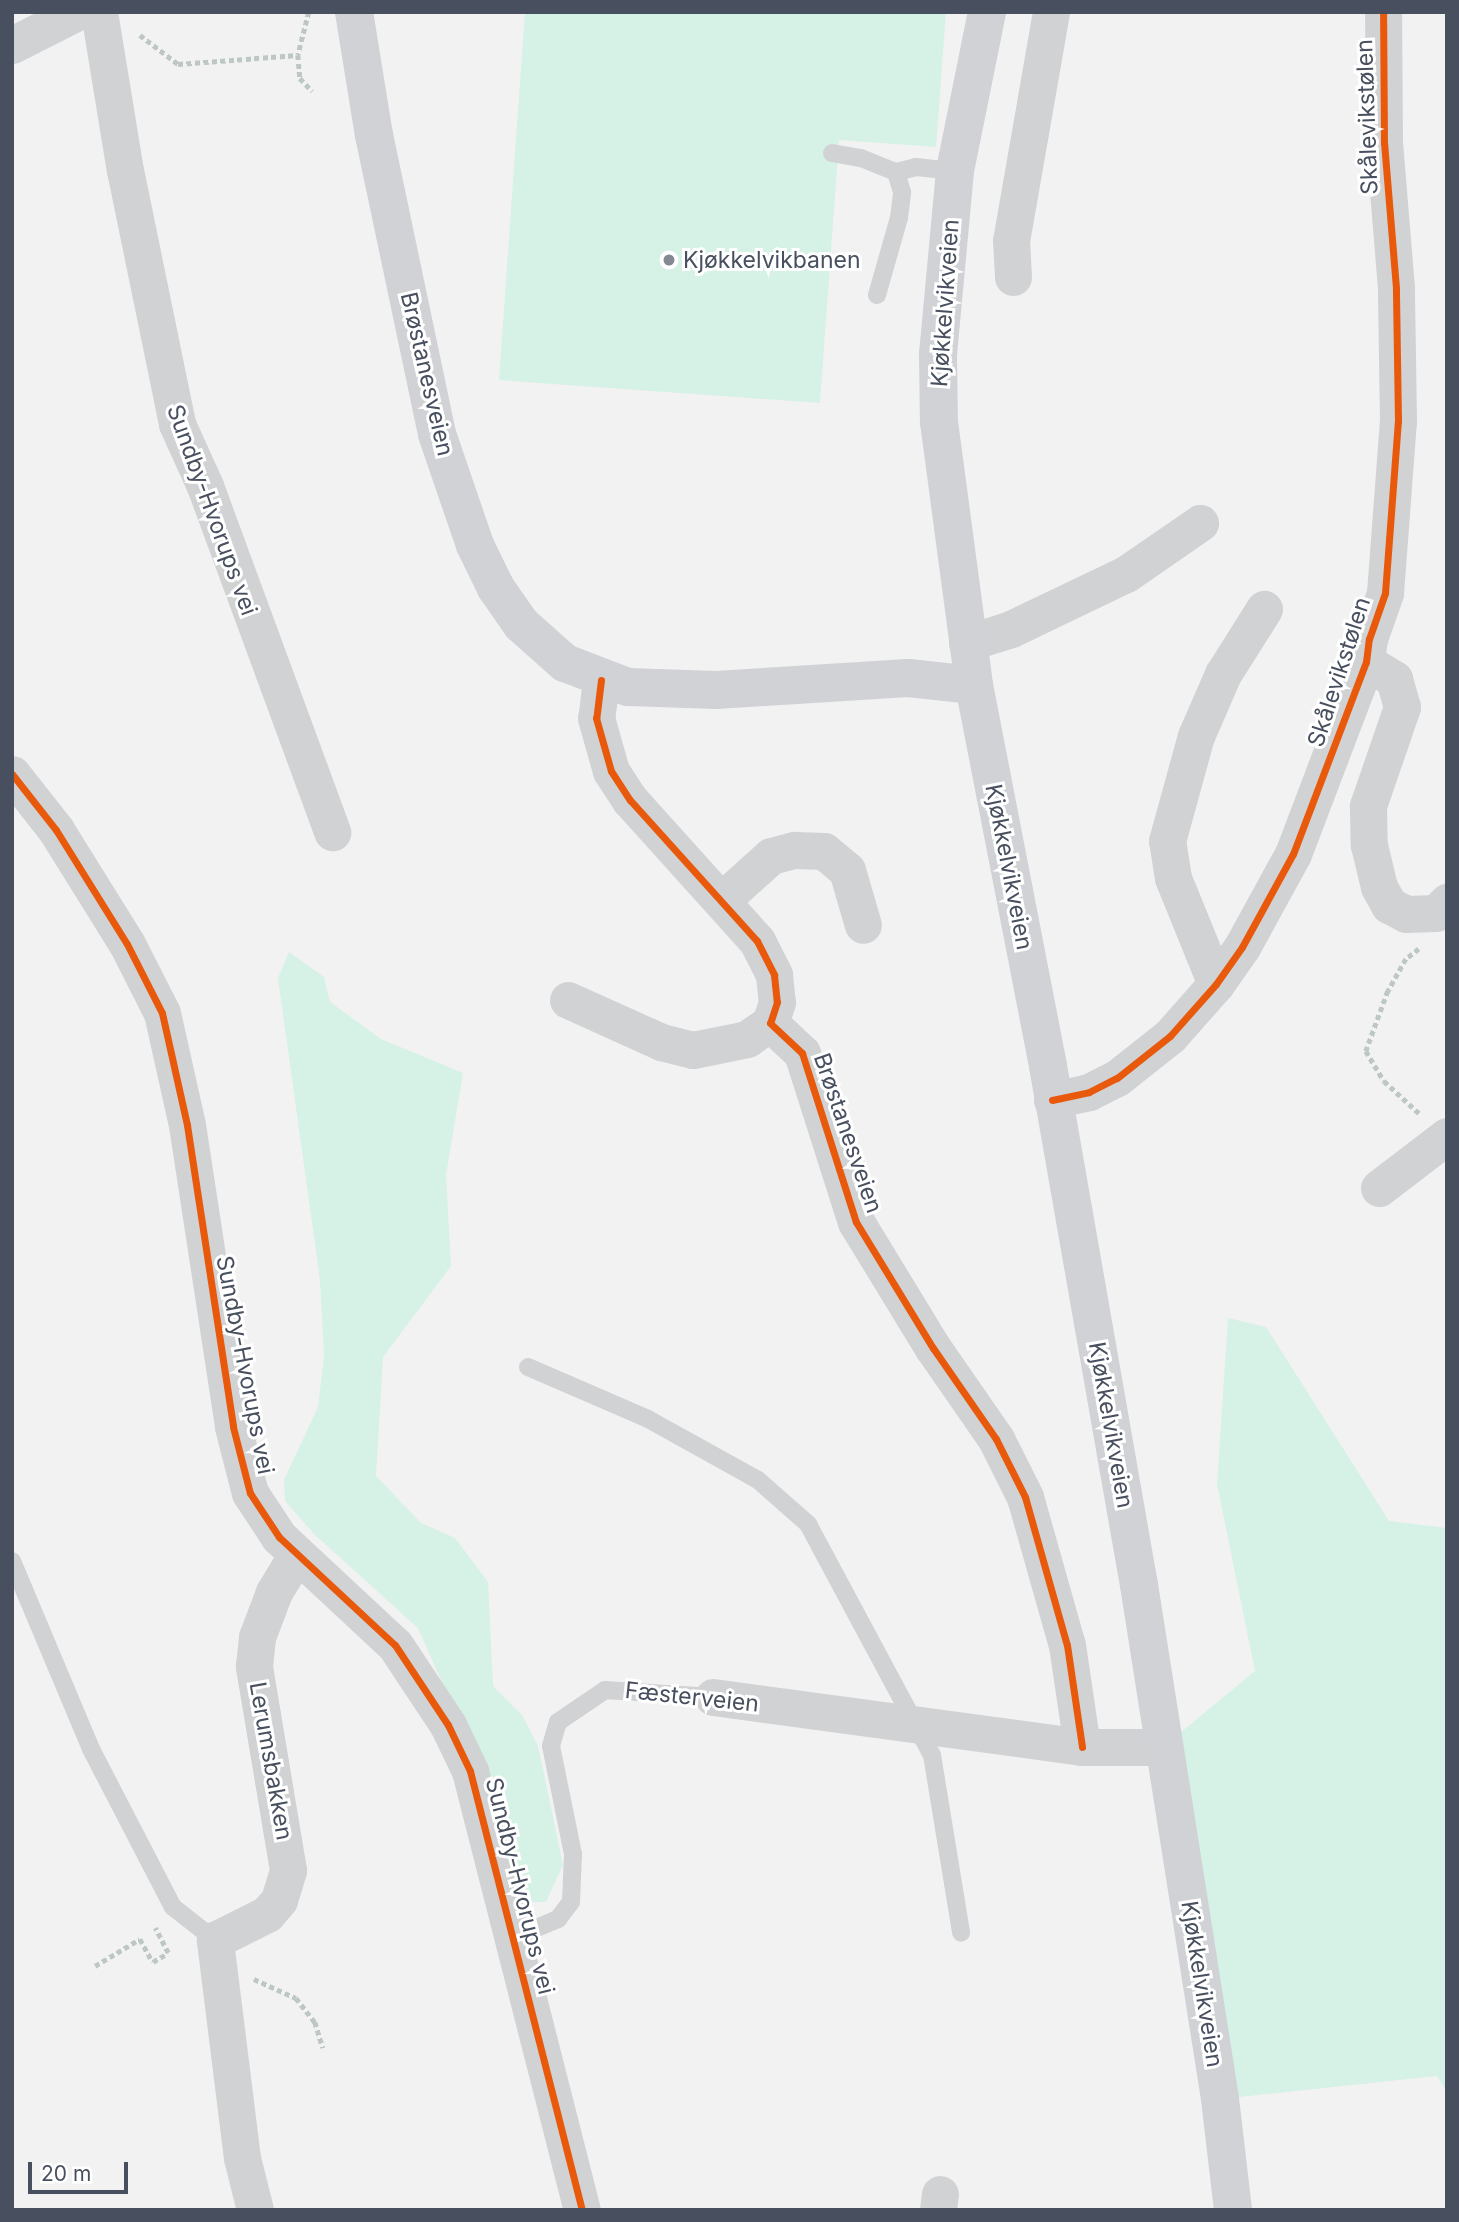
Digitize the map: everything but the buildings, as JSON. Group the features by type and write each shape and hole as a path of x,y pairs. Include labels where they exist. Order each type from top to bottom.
{"main road":[{"name":"Brøstanesveien","path":"354,12 421,367 456,494 496,588 521,624 565,663 601,680 662,691 908,678 974,685"},
{"name":"Kjøkkelvikveien","path":"987,12 955,171 938,354 939,422 974,685 1139,1585 1220,2099 1233,2210"}],"street":[{"path":"12,45 77,12"},
{"name":"Sundby-Hvorups vei","path":"99,12 125,170 177,424 205,486 332,832"},
{"path":"1013,277 1012,241 1051,12"},
{"name":"Skålevikstølen","path":"1052,1100 1089,1092 1117,1078 1170,1036 1216,984 1293,854 1366,662 1368,639 1385,593 1398,421 1396,288 1384,143 1382,12"},
{"path":"967,643 1011,629 1126,574 1200,523"},
{"path":"1216,984 1173,877 1167,841 1196,736 1223,674 1264,609"},
{"name":"Skålevikstølen","path":"1366,662 1394,679 1402,707 1368,806 1368,845 1379,887 1390,905 1406,914 1436,913 1447,902"},
{"path":"568,1000 661,1042 693,1050 747,1039 770,1023 777,1002 774,975 757,941 723,899 650,824 611,771 596,718 601,680"},
{"name":"Sundby-Hvorups vei","path":"12,774 56,830 99,899 162,1013 187,1125 200,1225 239,1453 250,1493 279,1537 395,1645 448,1725 470,1771 582,2210"},
{"path":"723,899 771,856 794,850 824,851 847,870 863,925"},
{"name":"Brøstanesveien","path":"770,1023 802,1053 856,1222 933,1348 996,1439 1025,1497 1067,1645 1082,1747"},
{"path":"1379,1188 1436,1127"},
{"name":"Lerumsbakken","path":"217,1955 267,1914 279,1900 288,1870 254,1666 257,1637 274,1592 297,1554"},
{"name":"Fæsterveien","path":"713,1697 1082,1747 1163,1748"},
{"path":"217,1955 242,2158 255,2210"}],"lane":[{"path":"832,153 861,158 896,172 916,167 955,171"},
{"path":"877,295 899,218 902,192 896,172"},
{"path":"528,1367 648,1419 784,1499 824,1549 901,1699 919,1724 932,1755 961,1933"},
{"path":"12,1561 91,1749 173,1907 217,1955"},
{"name":"Fæsterveien","path":"514,1937 558,1919 571,1902 573,1854 551,1746 558,1722 605,1690 630,1688 713,1697"}],"path":[{"path":"309,12 298,55 300,78 312,91"},
{"path":"136,31 178,64 298,55"},
{"path":"1433,945 1406,959 1375,1017 1366,1051 1384,1081 1436,1127"},
{"path":"95,1965 140,1939 153,1962 168,1953 150,1919 173,1907"},
{"path":"217,1955 285,1990 315,2022 323,2048"}],"green space":[{"name":"Kjøkkelvikbanen","path":"525,12 946,12 936,147 839,140 820,403 499,380"},
{"path":"289,952 324,977 330,1002 381,1039 463,1073 446,1175 451,1266 383,1357 376,1476 421,1523 455,1538 488,1582 493,1686 522,1715 538,1746 563,1865 546,1902 529,1902 500,1813 418,1628 314,1534 285,1501 284,1480 318,1407 324,1356 320,1280 278,978"},
{"path":"1228,1318 1266,1327 1389,1521 1447,1528 1447,2092 1437,2076 1220,2099 1163,1747 1255,1671 1217,1484"}],"cycle path":[{"path":"1052,1100 1089,1092 1117,1078 1170,1036 1216,984 1242,947 1293,854 1366,662 1369,639 1385,593 1398,421 1396,288 1384,143 1383,12"},
{"path":"601,680 596,718 611,771 630,800 757,941 774,975 777,1002 770,1023 802,1053 856,1222 933,1348 996,1439 1025,1497 1067,1645 1082,1747"},
{"path":"12,774 56,830 127,944 162,1013 187,1125 233,1427 250,1493 279,1537 395,1645 448,1725 470,1771 582,2210"}],"place":[{"name":"Kjøkkelvikbanen","path":"669,260"}]}
